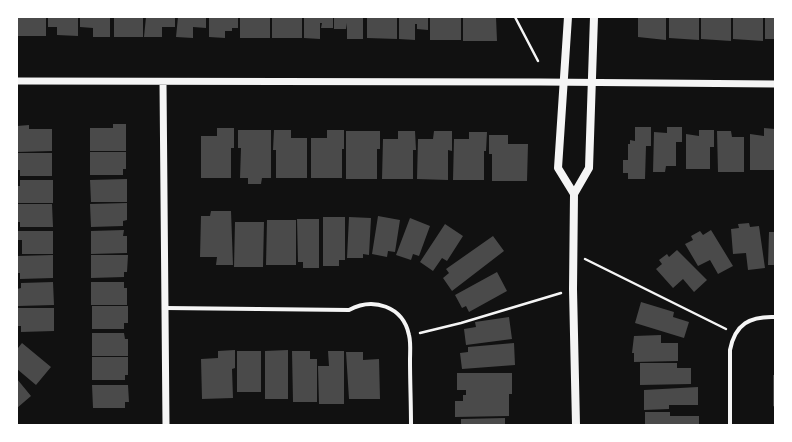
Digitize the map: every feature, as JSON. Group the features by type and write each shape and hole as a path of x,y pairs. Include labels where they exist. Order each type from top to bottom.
{"main road":[{"path":"568,17 558,168 574,194"},
{"path":"576,425 573,289 574,194 589,168 594,17"}],"street":[{"path":"17,81 593,82 775,84"},
{"path":"164,82 166,425"},
{"path":"166,308 349,310 358,305 368,303 386,306 395,311 402,319 410,335 411,425"},
{"path":"730,425 730,350 735,333 741,326 752,319 764,316 775,317"}],"path":[{"path":"515,17 538,61"},
{"path":"574,253 735,333"},
{"path":"410,335 461,323 573,289"}],"building":[{"path":"17,17 46,17 46,36 17,36"},
{"path":"48,17 78,17 78,36 57,35 57,27 48,27"},
{"path":"80,17 110,17 110,37 93,37 93,28 80,27"},
{"path":"114,17 143,17 143,37 114,37"},
{"path":"146,17 175,17 175,27 162,27 162,37 144,37"},
{"path":"178,17 206,17 206,28 193,27 193,38 176,37"},
{"path":"209,17 238,17 238,28 232,28 232,31 225,31 225,38 209,37"},
{"path":"240,17 270,17 270,38 240,38"},
{"path":"272,17 302,17 302,38 272,38"},
{"path":"304,17 333,17 333,28 321,28 322,23 320,23 320,39 304,38"},
{"path":"334,17 363,17 363,39 347,39 347,23 346,29 334,29"},
{"path":"367,17 397,17 397,39 367,38"},
{"path":"399,17 428,17 428,30 417,29 417,24 415,24 415,40 399,39"},
{"path":"430,17 461,17 461,40 430,40"},
{"path":"463,17 496,17 497,41 463,41"},
{"path":"638,17 666,17 666,40 638,37"},
{"path":"669,17 699,17 699,40 669,38"},
{"path":"701,17 731,17 731,41 701,39"},
{"path":"733,17 763,17 763,41 733,39"},
{"path":"765,17 775,17 775,39 765,39"},
{"path":"113,124 126,124 126,151 90,151 90,128 113,128"},
{"path":"29,125 29,129 52,129 52,151 17,152 17,126"},
{"path":"635,127 651,127 651,146 646,146 645,179 628,179 628,173 623,173 623,160 628,160 628,144 630,144 630,140 635,141"},
{"path":"667,127 682,127 682,142 676,142 676,166 666,166 665,172 653,172 654,132 667,133"},
{"path":"217,128 234,128 234,148 231,148 231,178 201,178 201,136 217,136"},
{"path":"764,128 775,129 775,170 750,170 750,134 764,136"},
{"path":"238,130 271,130 271,178 262,178 261,184 248,184 248,178 240,178 241,148 238,148"},
{"path":"274,130 291,130 291,138 307,138 307,178 276,178 276,150 273,150"},
{"path":"327,130 344,130 344,149 342,149 342,178 311,178 311,138 327,138"},
{"path":"699,130 714,130 714,147 710,147 710,169 686,169 686,134 699,136"},
{"path":"346,131 380,131 380,149 377,149 377,179 346,179"},
{"path":"398,131 415,131 416,150 413,150 413,179 382,179 383,139 398,139"},
{"path":"434,131 452,131 452,151 448,150 448,180 417,179 418,139 433,139"},
{"path":"717,131 731,131 732,137 744,137 744,172 718,172"},
{"path":"469,132 487,132 486,151 484,151 484,180 453,180 454,139 469,139"},
{"path":"489,135 508,135 508,144 528,144 527,181 492,181 492,154 489,154"},
{"path":"90,152 126,152 126,169 123,169 123,175 90,175"},
{"path":"17,153 52,153 52,176 20,176 20,170 17,170"},
{"path":"127,179 127,202 91,202 90,180"},
{"path":"20,180 53,180 53,203 17,203 17,186 20,186"},
{"path":"127,203 127,220 123,221 123,226 91,227 90,204"},
{"path":"17,204 52,204 53,227 20,227 20,222 17,222"},
{"path":"211,211 231,211 233,265 216,265 217,257 200,257 201,216 210,216"},
{"path":"378,216 400,220 395,252 388,251 387,257 372,254"},
{"path":"323,217 345,217 345,260 339,260 339,266 323,266"},
{"path":"349,217 371,218 369,255 363,254 363,258 347,258"},
{"path":"410,218 430,226 419,256 413,254 411,260 396,255"},
{"path":"297,219 319,219 319,268 303,268 303,262 298,262"},
{"path":"267,220 296,220 296,265 266,265"},
{"path":"235,222 264,222 263,267 234,267"},
{"path":"749,223 750,227 759,226 765,268 748,270 746,253 733,254 731,229 739,228 738,224"},
{"path":"445,224 463,236 447,261 442,258 433,271 420,262"},
{"path":"124,230 123,236 127,236 127,253 91,254 91,231"},
{"path":"711,230 733,266 718,274 710,260 698,266 685,244 693,240 691,236 700,231 703,235"},
{"path":"17,231 53,231 53,254 22,254 22,240 17,240"},
{"path":"769,232 775,232 775,265 768,265"},
{"path":"493,236 504,251 452,291 443,278 449,273 446,269"},
{"path":"677,250 707,280 694,292 683,279 673,288 656,269 662,264 659,260 667,254 669,257"},
{"path":"53,255 53,278 20,279 20,273 17,273 17,256"},
{"path":"91,255 128,255 127,272 124,272 124,277 91,278"},
{"path":"497,272 507,291 469,312 466,306 462,308 455,295"},
{"path":"53,282 54,305 18,306 17,289 21,288 21,283"},
{"path":"91,282 124,282 124,288 127,288 127,305 91,305"},
{"path":"641,302 674,312 673,317 689,322 684,338 635,323"},
{"path":"92,306 128,306 128,323 124,323 124,329 92,329"},
{"path":"18,308 54,308 54,331 21,332 21,326 18,326"},
{"path":"509,317 512,339 466,345 464,329 476,327 475,322"},
{"path":"92,333 124,333 125,339 128,339 128,356 92,356"},
{"path":"661,335 661,343 678,343 678,361 634,362 634,353 632,353 634,336"},
{"path":"22,343 51,367 36,385 17,369 17,347 18,348"},
{"path":"514,343 515,365 462,369 460,353 468,352 468,347"},
{"path":"235,350 235,368 232,369 233,398 202,399 201,359 218,358 218,351"},
{"path":"288,350 288,399 265,399 265,351"},
{"path":"237,351 261,351 261,392 237,392"},
{"path":"292,351 310,351 310,359 317,359 317,402 293,402"},
{"path":"328,351 344,351 344,404 319,404 318,366 329,366"},
{"path":"346,352 363,352 363,360 379,359 380,399 349,399"},
{"path":"92,357 128,357 128,375 125,375 125,380 92,380"},
{"path":"640,363 677,363 677,368 691,368 691,384 640,385"},
{"path":"457,373 512,373 512,394 509,394 509,416 455,417 455,401 463,401 463,395 466,395 466,390 457,390"},
{"path":"773,375 775,375 775,407 773,406"},
{"path":"17,379 31,396 17,408"},
{"path":"92,385 128,385 129,402 125,402 125,408 93,408"},
{"path":"698,387 698,405 669,405 669,409 644,410 644,390"},
{"path":"645,412 670,412 670,416 699,416 699,425 645,425"},
{"path":"505,418 505,425 461,425 461,419"}]}
